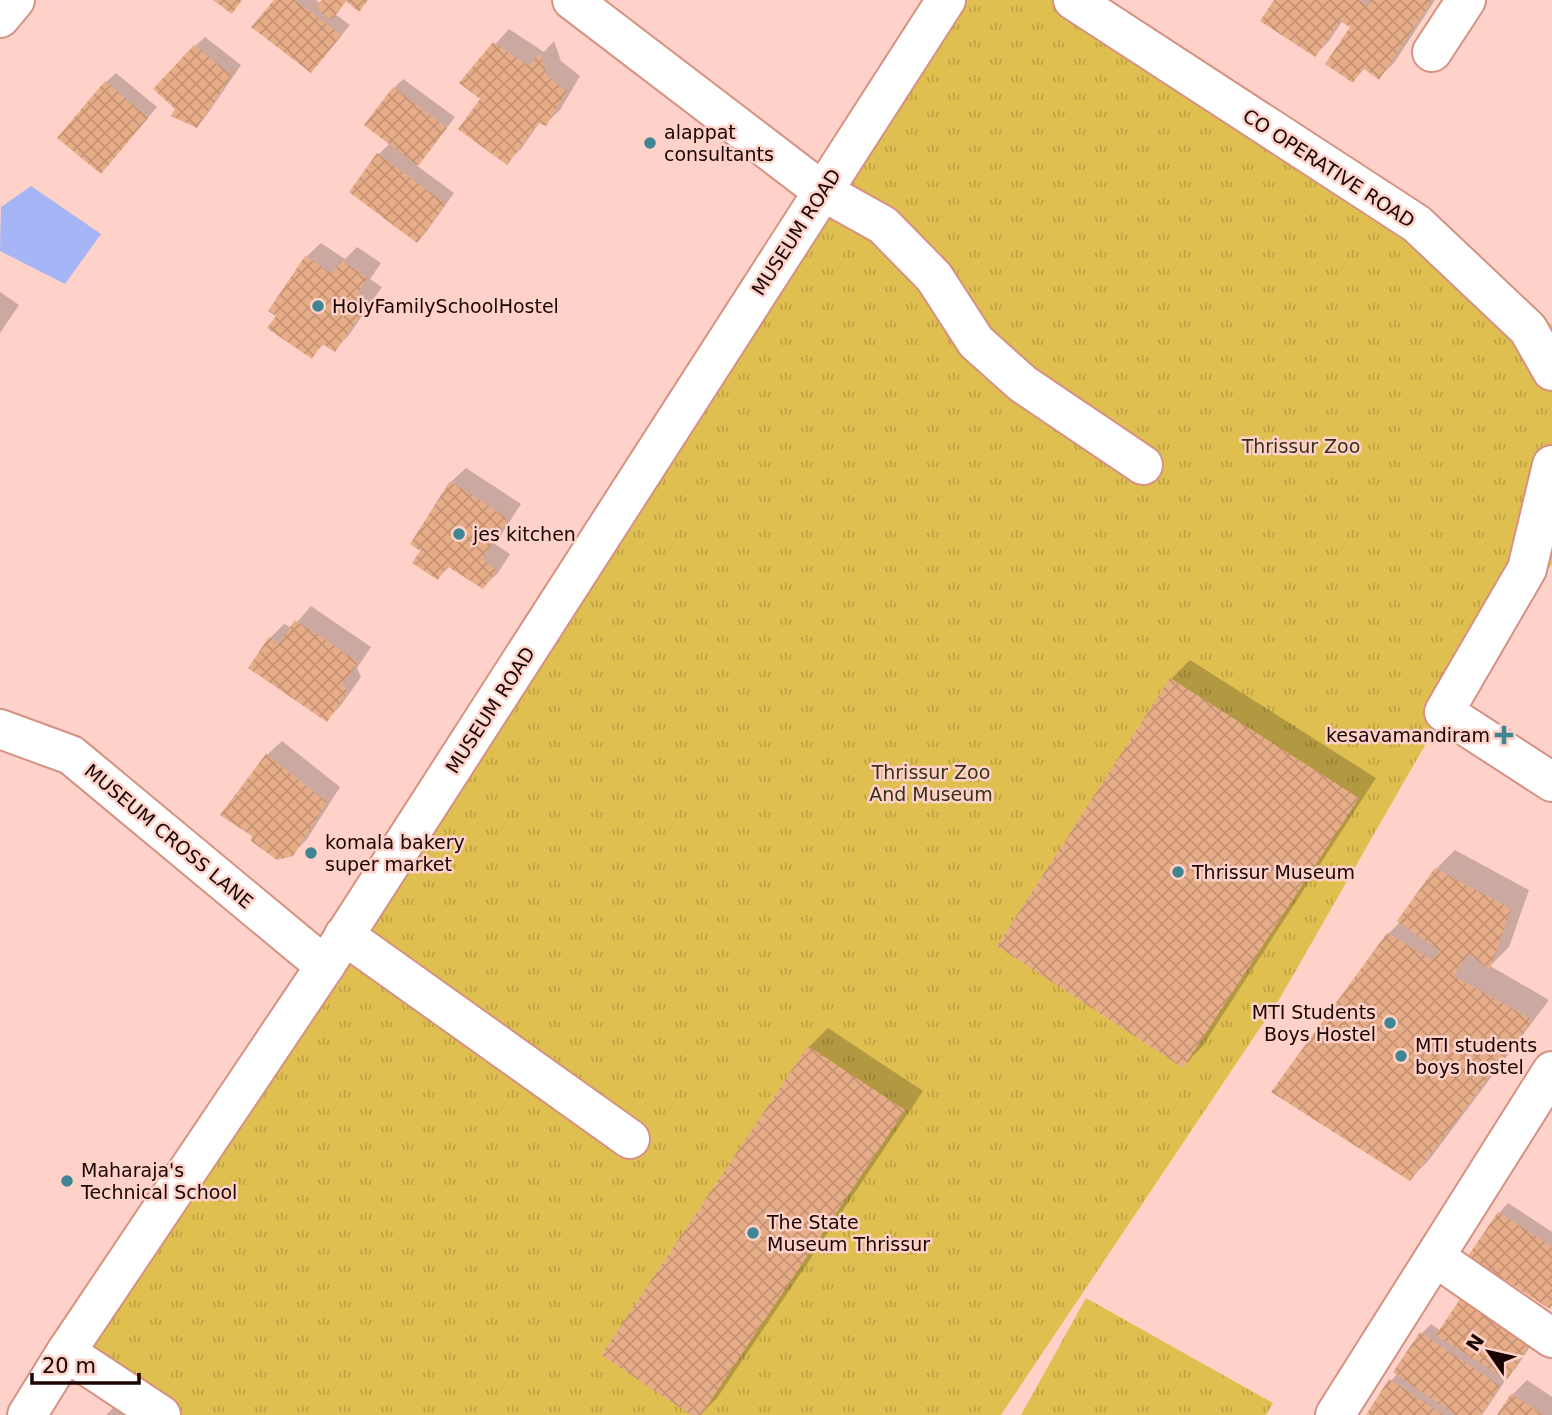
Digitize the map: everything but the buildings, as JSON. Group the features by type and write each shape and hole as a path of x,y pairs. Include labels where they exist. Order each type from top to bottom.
{"street":[{"path":"0,18 15,0"},
{"path":"572,0 822,191 883,225 934,277 976,342 1023,384 1143,465"},
{"name":"MUSEUM ROAD","path":"27,1415 66,1352 335,951 946,0"},
{"name":"CO OPERATIVE ROAD","path":"1073,0 1417,224 1528,329 1552,371"},
{"path":"1432,52 1466,0"},
{"path":"1552,465 1527,569 1444,712 1552,782"},
{"name":"MUSEUM CROSS LANE","path":"0,729 71,755 335,951 630,1139"},
{"path":"1335,1415 1552,1071"},
{"path":"1435,1257 1552,1338"},
{"path":"66,1352 161,1415"}],"green space":[{"name":"Thrissur Zoo And Museum","path":"946,0 1057,0 1552,325 1552,564 1444,712 1280,998 1001,1415 168,1415 66,1352"},
{"path":"1086,1298 1273,1403 1266,1415 1021,1415"}],"water":[{"path":"31,186 101,234 65,284 0,251 1,207"}],"place":[{"name":"alappat consultants","path":"650,143"},
{"name":"HolyFamilySchoolHostel","path":"318,306"},
{"name":"jes kitchen","path":"459,534"},
{"name":"kesavamandiram","path":"1504,735"},
{"name":"komala bakery super market","path":"311,853"},
{"name":"Thrissur Museum","path":"1178,872"},
{"name":"MTI Students Boys Hostel","path":"1390,1023"},
{"name":"MTI students boys hostel","path":"1401,1056"},
{"name":"Maharaja's Technical School","path":"67,1181"},
{"name":"The State Museum Thrissur","path":"753,1233"}],"park label":[{"name":"Thrissur Zoo","path":"1301,446"}]}
